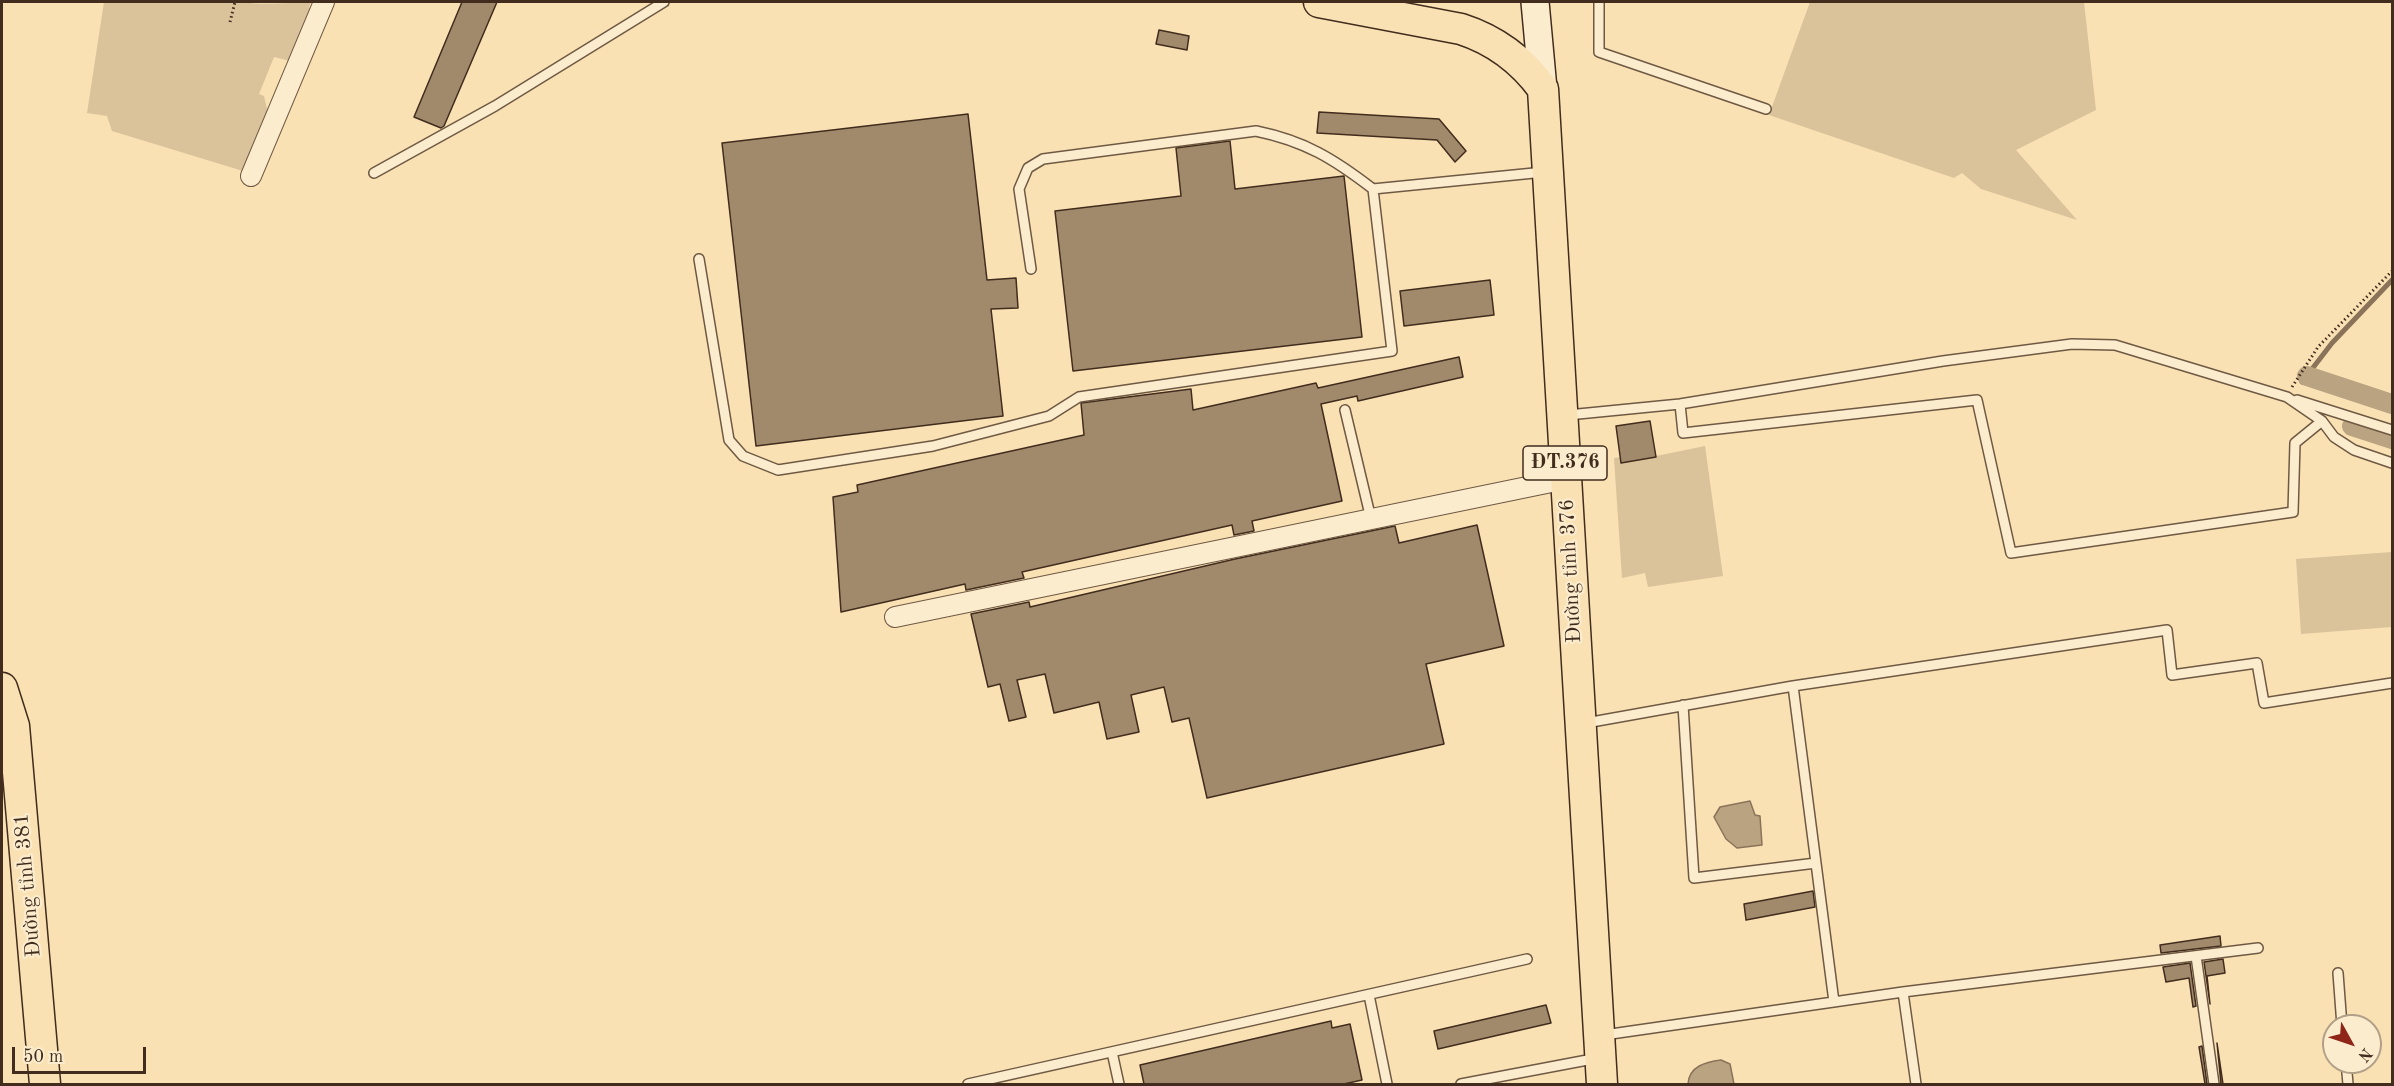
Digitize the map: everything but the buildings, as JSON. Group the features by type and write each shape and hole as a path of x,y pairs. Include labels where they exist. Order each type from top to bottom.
{"main road":[{"path":"1319,2 1363,6 1478,35 1494,43 1529,69 1543,89"},
{"path":"1363,6 1392,2"},
{"path":"1535,2 1543,89"},
{"name":"Đường tỉnh 376","path":"1543,89 1600,1059"},
{"name":"Đường tỉnh 381","path":"2,688 14,726 45,1084"}],"street":[{"path":"251,176 324,2"},
{"path":"895,617 1566,479"}],"lane":[{"path":"374,173 495,106 664,2"},
{"path":"1599,2 1599,52 1766,109"},
{"path":"1031,268 1019,189 1028,168 1043,159 1256,131 1282,136 1319,151 1373,189 1547,171"},
{"path":"699,259 729,440 743,456 778,470 933,446 1049,416 1079,397 1392,351 1373,189"},
{"path":"1562,415 1680,404 1943,361 2072,344 2115,345 2392,430"},
{"path":"2287,397 2322,421 2334,437 2354,450 2392,463"},
{"path":"1680,404 1683,433 1977,400 2011,553 2293,512 2295,443 2322,421"},
{"path":"1345,410 1371,519"},
{"path":"1580,724 1793,686 2166,630 2172,675 2257,663 2264,703 2392,683"},
{"path":"1793,686 1834,1002"},
{"path":"1683,705 1694,878 1816,863"},
{"path":"1461,1084 1600,1059 1834,1002 2258,948"},
{"path":"2196,956 2214,1084"},
{"path":"968,1084 1527,960"},
{"path":"2338,974 2341,1014"},
{"path":"1903,992 1916,1084"},
{"path":"1369,995 1387,1084"},
{"path":"1112,1052 1119,1084"}],"path":[{"path":"230,22 235,2"},
{"path":"2295,380 2318,347 2392,271"}],"shaded area":[{"path":"104,2 268,4 311,2 309,7 317,17 298,63 274,57 259,94 264,96 267,109 276,115 243,171 112,131 107,116 87,113"},
{"path":"1810,2 2084,2 2096,110 2016,150 2077,220 1981,189 1962,173 1954,178 1769,115"},
{"path":"1705,446 1723,576 1648,587 1645,573 1622,578 1614,458 1621,457 1622,463"},
{"path":"2392,552 2392,627 2301,634 2296,559"},
{"path":"1750,801 1755,815 1760,816 1762,845 1737,848 1726,839 1714,817 1720,807"},
{"path":"1721,1060 1730,1064 1734,1084 1688,1084 1691,1073 1699,1066"}],"waterway":[{"path":"2302,382 2332,343 2392,280"},
{"path":"2307,376 2392,404"},
{"path":"2352,426 2392,439"}]}
